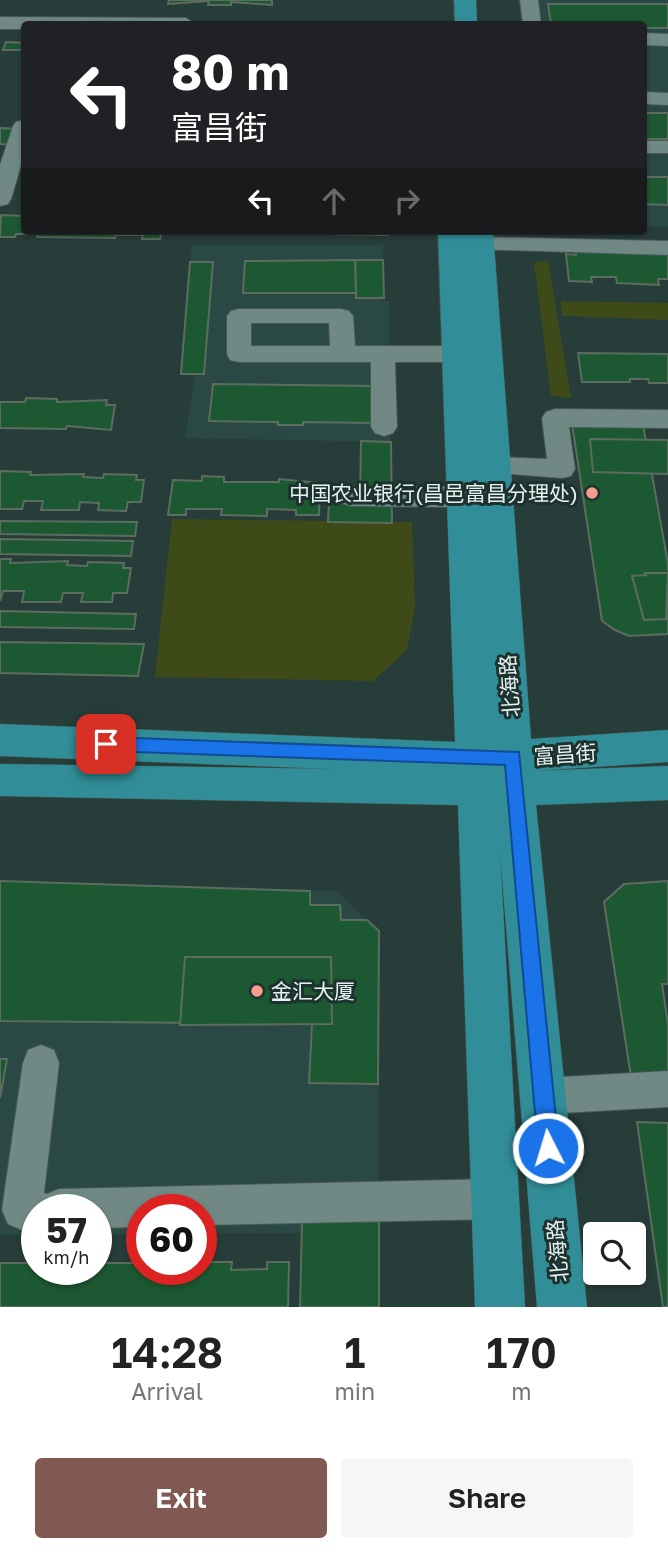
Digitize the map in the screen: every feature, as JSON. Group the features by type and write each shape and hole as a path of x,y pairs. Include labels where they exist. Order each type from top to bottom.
{"main road":[{"path":"464,0 466,21"},
{"name":"北海路","path":"471,235 458,354 464,497 496,773 544,1096 562,1307"},
{"name":"北海路","path":"471,235 494,466 495,1199 500,1307"},
{"name":"富昌街","path":"0,740 668,783"},
{"name":"富昌街","path":"0,780 496,773 668,746"}],"street":[{"path":"529,0 532,21"},
{"path":"0,23 21,23"},
{"path":"647,39 668,40"},
{"path":"647,98 668,99"},
{"path":"0,199 21,133"},
{"path":"471,235 668,248"},
{"path":"343,354 458,354"},
{"path":"383,354 384,427"},
{"path":"494,466 562,469 555,418 668,419"},
{"path":"351,496 464,497"},
{"path":"24,1194 41,1063"},
{"path":"544,1096 668,1089"},
{"path":"112,1208 495,1199"}],"shaded area":[{"path":"518,0 668,0 668,227 647,226 647,21 521,21"},
{"path":"192,245 383,245 384,301 389,301 391,442 185,438 195,374 181,374"},
{"path":"0,881 336,891 379,931 379,1307 301,1307 302,1233 217,1233 217,1194 126,1194 126,1234 112,1234 112,1194 21,1194 21,1234 0,1234"}],"green space":[{"path":"548,260 571,398 551,396 534,263"},
{"path":"561,301 668,303 668,320 562,316"},
{"path":"172,519 412,522 415,607 407,650 373,681 155,677"}],"building":[{"path":"169,0 272,0 272,5 231,2 231,5 208,5 209,1 168,4"},
{"path":"548,4 668,4 668,28 647,28 647,21 551,21"},
{"path":"6,42 21,43 21,50 3,50"},
{"path":"647,113 668,113 668,139 647,139"},
{"path":"0,128 19,129 14,145 0,144"},
{"path":"647,177 668,177 668,205 647,204"},
{"path":"1,215 21,216 21,234 16,234 15,237 0,237"},
{"path":"38,235 116,235 115,238 37,237"},
{"path":"143,235 161,235 160,239 142,239"},
{"path":"576,251 668,253 668,279 658,279 659,285 617,283 616,277 591,277 592,282 569,281 566,254 576,255"},
{"path":"355,260 383,260 384,298 356,298"},
{"path":"355,260 356,293 243,293 245,261"},
{"path":"190,262 213,262 204,374 181,374"},
{"path":"578,353 668,354 668,383 649,383 648,379 630,379 630,382 582,382"},
{"path":"213,384 374,386 375,423 303,422 303,425 278,425 278,422 209,421"},
{"path":"26,398 57,399 57,402 107,400 106,405 115,405 111,430 67,426 66,429 0,428 0,402 25,402"},
{"path":"572,424 643,424 668,564 668,634 629,636 602,621"},
{"path":"590,439 668,440 668,474 593,472"},
{"path":"361,441 391,442 392,523 328,522 329,501 360,501"},
{"path":"0,471 31,472 30,475 84,474 83,477 103,478 104,474 137,475 136,480 144,480 141,502 128,502 126,511 98,510 99,503 80,502 79,510 41,510 43,501 24,501 22,509 0,509"},
{"path":"202,476 224,477 224,482 279,482 279,479 320,483 319,515 296,515 296,510 267,509 267,516 221,515 222,509 186,509 186,515 168,515 173,480 202,481"},
{"path":"0,521 137,522 135,536 0,534"},
{"path":"0,539 133,541 131,556 0,554"},
{"path":"0,559 11,559 10,563 68,561 67,565 87,566 88,562 124,563 123,568 131,568 127,593 113,593 112,602 81,602 83,593 63,593 61,602 22,602 24,591 3,591 0,601"},
{"path":"645,573 668,573 666,619 644,620 632,576 646,575"},
{"path":"0,611 136,614 134,629 0,627"},
{"path":"0,642 144,644 138,676 0,673"},
{"path":"0,881 310,891 310,905 340,905 341,920 367,920 379,931 378,1084 309,1083 312,1024 0,1021"},
{"path":"668,881 668,984 662,984 668,1024 668,1076 631,1077 604,902 624,884"},
{"name":"金汇大厦","path":"185,957 331,957 332,1024 180,1025"},
{"path":"0,1059 7,1059 0,1098"},
{"path":"637,1122 668,1123 668,1307 663,1307"},
{"path":"379,1221 379,1307 300,1307 302,1222"},
{"path":"217,1262 232,1262 231,1270 267,1269 267,1262 289,1262 288,1307 0,1307 0,1263 21,1263 21,1285 112,1285 112,1263 126,1263 126,1285 217,1285"}],"place":[{"name":"中国农业银行(昌邑富昌分理处)","path":"592,493"},
{"name":"金汇大厦","path":"257,991"}],"route":[{"path":"106,744 477,759 513,757 548,1148"}]}
